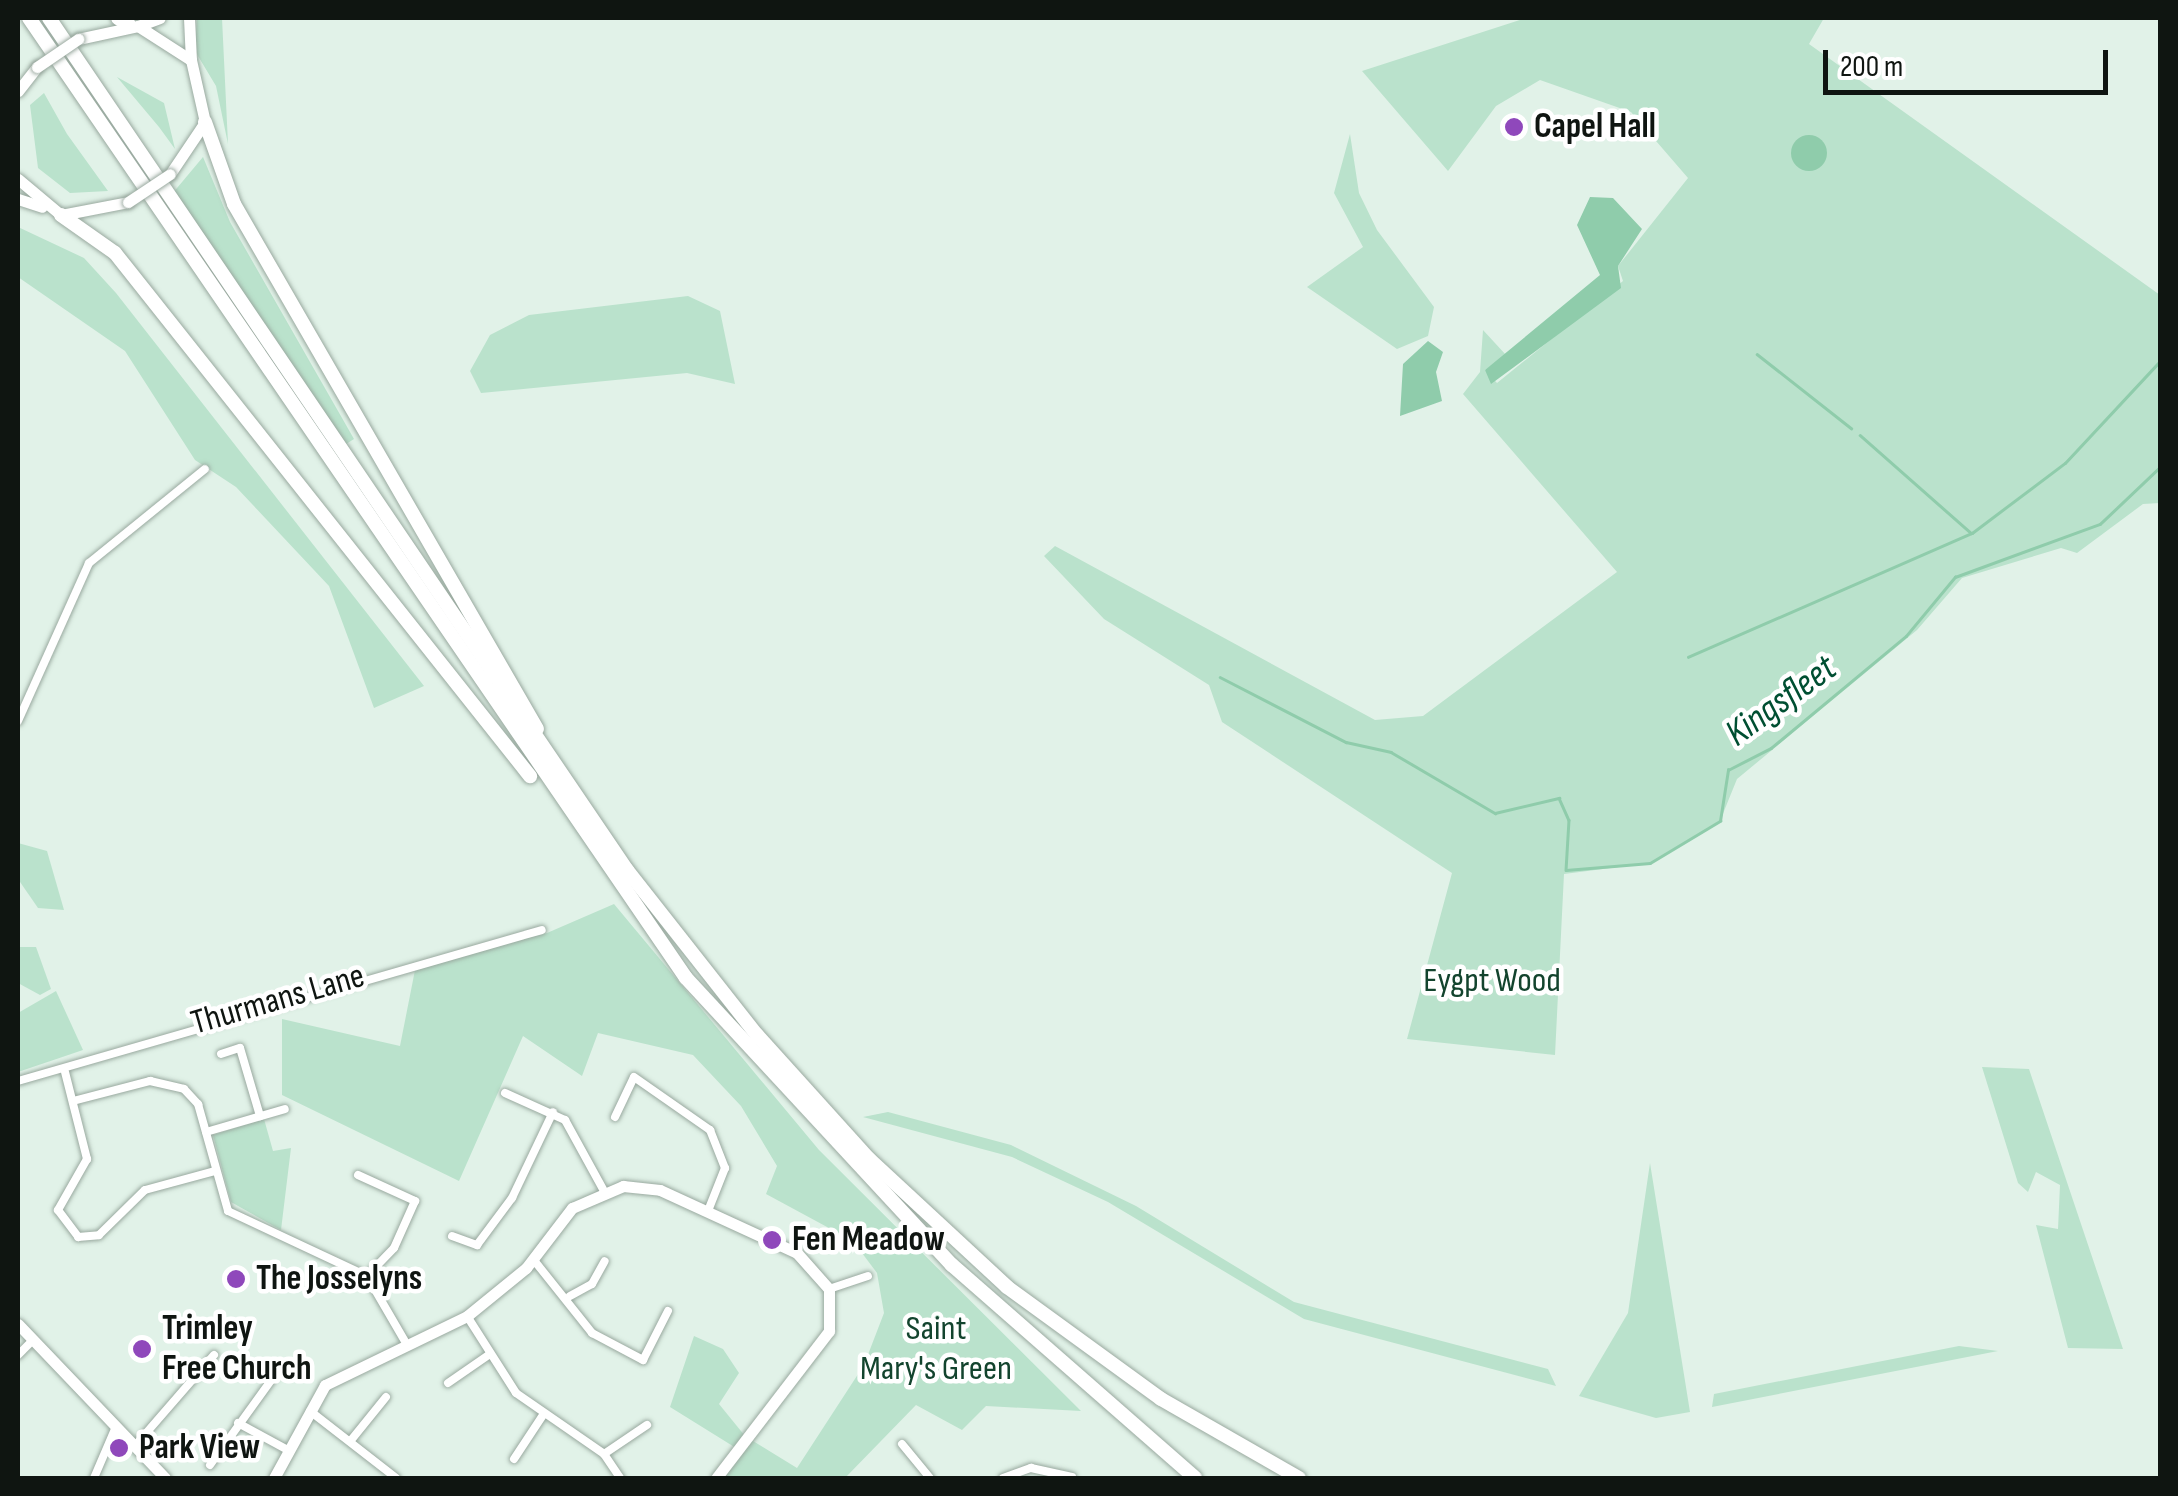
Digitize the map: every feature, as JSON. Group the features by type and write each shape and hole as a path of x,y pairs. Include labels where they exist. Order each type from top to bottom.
{"highway":[{"path":"29,18 556,800 634,908 856,1170 1020,1328 1195,1478"},
{"path":"50,18 627,870 826,1113 964,1250 1109,1365 1300,1478"},
{"path":"206,122 234,204 545,748"},
{"path":"56,213 115,253 556,800"}],"street":[{"path":"18,91 37,67 78,39 160,18"},
{"path":"18,199 56,213 128,202 170,174 206,122 191,60 189,18"},
{"path":"129,23 191,60"},
{"path":"18,179 56,213"},
{"path":"18,721 90,563 205,469"},
{"name":"Thurmans Lane","path":"18,1081 542,930"},
{"path":"221,1054 240,1048 260,1116"},
{"path":"65,1072 87,1159 58,1210 78,1236 99,1235 145,1190 215,1171"},
{"path":"615,1117 634,1077 710,1130 725,1168 708,1211"},
{"path":"73,1101 171,1082 192,1095 228,1211 368,1276 406,1344"},
{"path":"505,1093 553,1112 576,1130 603,1189"},
{"path":"206,1132 286,1109"},
{"path":"452,1236 476,1245 512,1198 553,1112"},
{"path":"358,1175 414,1201 394,1248 368,1276"},
{"path":"274,1478 306,1408 347,1367 467,1316 532,1259 572,1208 603,1189 643,1186 708,1211 796,1253 829,1289 829,1330 716,1478"},
{"path":"532,1259 570,1296 592,1333 643,1360 668,1311"},
{"path":"570,1296 592,1284 606,1261"},
{"path":"829,1289 868,1276"},
{"path":"467,1316 490,1354 543,1416 604,1454 620,1478"},
{"path":"18,1324 114,1429 165,1478"},
{"path":"18,1355 32,1341"},
{"path":"448,1383 490,1354"},
{"path":"134,1448 214,1355"},
{"path":"210,1465 275,1376"},
{"path":"352,1439 386,1397"},
{"path":"306,1408 352,1439 396,1478"},
{"path":"514,1459 543,1416"},
{"path":"238,1422 286,1449"},
{"path":"604,1454 647,1424"},
{"path":"94,1478 114,1429"},
{"path":"902,1444 929,1478"},
{"path":"1004,1478 1030,1468 1072,1477"}],"green space":[{"path":"197,18 222,18 228,144 216,86 195,51"},
{"name":"Eygpt Wood","path":"1526,18 1824,18 1809,44 2160,295 2160,503 2143,504 2077,553 2061,548 1962,578 1917,630 1737,779 1720,821 1650,863 1564,874 1555,1055 1407,1039 1452,873 1222,722 1209,685 1104,619 1044,556 1055,546 1375,720 1423,716 1617,572 1463,394 1480,372 1483,330 1506,355 1485,370 1497,383 1623,281 1618,266 1688,178 1631,112 1540,80 1496,106 1448,171 1362,71"},
{"path":"117,77 164,103 175,149 159,127"},
{"path":"44,93 67,134 108,191 70,193 38,168 30,105"},
{"path":"1350,134 1359,193 1377,230 1434,307 1428,336 1397,349 1307,287 1363,247 1334,193"},
{"path":"203,157 230,222 354,439 343,446 172,194"},
{"path":"18,227 84,258 116,293 424,686 374,708 329,586 236,487 195,460 125,351 18,277"},
{"path":"688,296 720,311 735,384 687,373 481,393 470,371 490,335 529,315"},
{"path":"18,843 47,851 64,910 38,908 18,879"},
{"name":"Saint Mary's Green","path":"614,904 819,1150 1081,1411 986,1406 962,1430 916,1405 845,1478 716,1478 736,1448 670,1407 694,1336 723,1349 739,1373 719,1404 745,1436 797,1468 864,1365 884,1313 877,1273 853,1241 766,1194 777,1166 741,1106 693,1055 598,1033 582,1076 523,1036 459,1181 282,1095 282,1019 400,1046 416,965 547,933"},
{"path":"18,947 36,947 51,989 40,995 18,983"},
{"path":"56,991 83,1050 18,1072 18,1013"},
{"path":"1982,1067 2029,1069 2123,1349 2068,1348 2036,1225 2058,1229 2060,1185 2036,1172 2028,1192 2018,1183"},
{"path":"888,1112 1011,1145 1136,1206 1294,1302 1548,1369 1556,1386 1304,1319 1108,1202 1012,1157 863,1117"},
{"path":"264,1119 273,1151 291,1148 281,1230 231,1202 213,1135"},
{"path":"1650,1163 1690,1412 1656,1418 1579,1396 1628,1313"},
{"path":"1959,1346 1998,1351 1712,1407 1714,1394"}],"shaded area":[{"path":"1809,135 1822,140 1827,153 1822,166 1809,171 1796,166 1791,153 1796,140"},
{"path":"1590,197 1613,198 1642,229 1618,266 1621,288 1491,384 1485,370 1600,275 1577,225"},
{"path":"1428,341 1443,352 1436,372 1442,401 1400,416 1403,364"}],"waterway":[{"path":"1757,354 1851,428"},
{"path":"1688,657 1972,533 2065,463 2160,361"},
{"path":"1860,435 1971,533"},
{"name":"Kingsfleet","path":"1220,677 1346,742 1391,752 1495,813 1559,798 1569,820 1566,870 1650,863 1720,821 1728,770 1771,748 1906,636 1955,577 2100,524 2160,467"}],"place":[{"name":"Capel Hall","path":"1514,127"},
{"name":"Fen Meadow","path":"772,1240"},
{"name":"The Josselyns","path":"236,1279"},
{"name":"Trimley Free Church","path":"142,1349"},
{"name":"Park View","path":"119,1448"}]}
